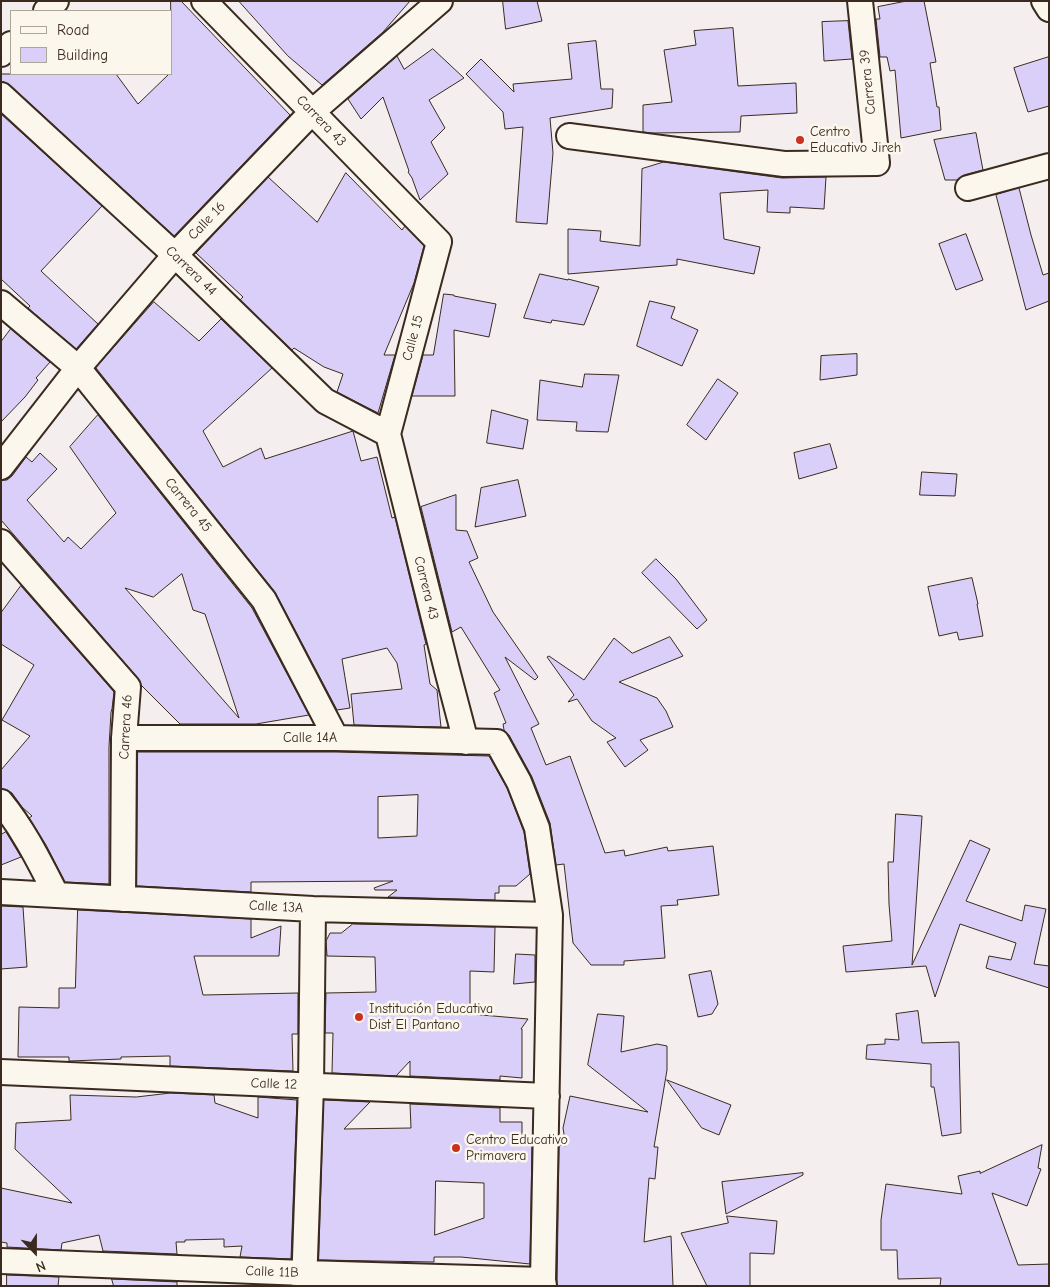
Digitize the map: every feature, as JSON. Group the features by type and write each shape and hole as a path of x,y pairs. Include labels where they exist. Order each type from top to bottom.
{"street":[{"path":"47,10 56,1"},
{"name":"Carrera 43","path":"204,1 439,242"},
{"name":"Calle 16","path":"1,467 78,368 175,255 312,112 440,1"},
{"name":"Carrera 39","path":"569,136 784,164 877,163 860,1"},
{"path":"1044,1 1049,9"},
{"path":"1,54 10,45"},
{"name":"Carrera 44","path":"1,95 175,255 325,401 388,434"},
{"path":"968,188 1049,166"},
{"name":"Calle 15","path":"388,434 439,242"},
{"name":"Carrera 45","path":"1,303 78,368 264,600 336,738"},
{"name":"Carrera 43","path":"388,434 466,742"},
{"name":"Carrera 46","path":"1,542 128,687 124,738 123,899"},
{"name":"Calle 14A","path":"124,738 336,738 496,742 519,782 537,828 550,915"},
{"path":"1,802 25,836 56,894"},
{"name":"Calle 13A","path":"1,892 313,909 550,915"},
{"path":"304,1279 311,1086 313,909"},
{"path":"544,1283 550,915"},
{"name":"Calle 12","path":"1,1072 547,1096"},
{"name":"Calle 11B","path":"1,1261 304,1279 544,1283"}],"building":[{"path":"171,1 181,1 290,115 174,236 10,85 1,82 1,74 117,75 138,104 168,75 172,75"},
{"path":"239,1 410,1 383,32 322,85 288,56"},
{"path":"503,1 537,1 542,21 506,29"},
{"path":"907,1 924,1 936,62 930,63 937,107 939,107 941,130 901,138 895,70 890,71 887,57 880,57 876,19 880,19 878,7"},
{"path":"848,21 852,59 824,61 822,22"},
{"path":"733,28 738,86 796,83 797,113 741,116 740,132 643,132 643,105 672,102 664,50 696,45 694,31"},
{"path":"596,41 601,89 613,89 612,108 550,118 553,153 547,224 516,222 523,127 505,129 503,112 466,74 481,59 514,92 513,84 572,79 568,44"},
{"path":"433,49 464,78 429,100 445,128 431,142 448,174 420,200 408,172 383,97 361,119 348,99 397,56 404,69"},
{"path":"1049,57 1049,106 1028,112 1014,68"},
{"path":"1,114 102,206 41,271 98,324 76,349 28,308 30,306 1,279"},
{"path":"976,133 983,170 964,175 957,180 945,180 934,140"},
{"path":"664,162 782,178 826,177 824,209 790,207 790,213 767,212 768,190 720,193 724,239 760,247 754,274 677,259 677,265 568,274 568,229 601,231 600,241 640,246 642,169"},
{"path":"346,173 402,230 405,226 424,246 414,283 384,355 395,355 378,413 337,392 343,374 324,367 294,348 292,350 240,300 243,297 196,253 268,177 317,222"},
{"path":"1019,188 1043,275 1049,273 1049,301 1026,310 996,195"},
{"path":"966,234 983,280 956,290 939,244"},
{"path":"540,274 599,287 584,325 552,320 551,323 524,318"},
{"path":"444,294 496,304 489,337 454,330 455,396 412,396 423,355 433,355"},
{"path":"650,301 675,307 671,318 698,330 682,366 637,346"},
{"path":"154,302 199,341 221,319 272,368 203,431 223,467 261,448 265,459 353,431 361,461 377,457 392,518 395,517 426,644 424,645 430,684 437,690 441,727 354,725 351,694 402,689 397,663 387,648 342,659 350,708 337,710 275,592 96,368"},
{"path":"11,329 50,362 36,378 38,380 25,397 1,422 1,342"},
{"path":"857,354 857,375 820,380 821,356"},
{"path":"585,374 619,375 608,432 576,431 577,422 537,420 540,380 582,387"},
{"path":"718,379 738,393 706,440 687,425"},
{"path":"492,410 528,420 523,449 487,443"},
{"path":"98,415 252,608 309,715 256,724 180,724 141,685 138,678 1,520 1,480 7,480 12,476 26,457 32,462 40,453 57,469 27,500 64,542 68,537 81,549 116,513 70,447","holes":["182,574 193,610 205,614 239,718 125,588 153,597"]},
{"path":"830,444 837,468 799,479 794,453"},
{"path":"922,472 957,474 955,496 920,495"},
{"path":"518,480 526,516 475,527 481,488"},
{"path":"456,495 456,530 467,531 478,558 469,562 493,612 538,677 535,680 505,657 539,724 531,728 546,765 570,756 605,853 624,850 625,856 667,847 668,851 713,846 719,895 677,900 678,905 661,906 665,958 624,961 624,965 591,965 573,943 564,864 556,865 550,823 532,777 509,735 504,730 503,724 506,723 494,693 500,690 461,627 452,632 421,507"},
{"path":"656,559 676,579 707,620 697,629 642,573"},
{"path":"972,578 983,636 959,640 957,632 939,636 928,587"},
{"path":"21,586 114,692 109,747 109,884 65,882 46,845 29,818 32,816 22,807 12,793 1,789 1,770 30,736 2,720 34,665 1,644 1,613"},
{"path":"670,637 683,656 619,682 657,698 666,711 673,727 640,740 648,750 625,767 607,742 616,738 592,721 577,699 568,702 574,695 547,657 549,656 584,680 614,638 632,653"},
{"path":"138,752 336,752 489,756 507,788 524,832 530,874 516,886 499,886 499,893 495,893 495,900 388,897 397,890 375,890 374,888 393,881 251,882 251,892 137,886","holes":["418,795 417,836 378,838 378,797"]},
{"path":"896,814 922,816 912,965 970,840 990,849 966,901 1022,921 1025,905 1046,909 1034,964 1049,966 1049,988 986,968 989,956 1011,960 1016,943 960,924 935,997 926,966 846,972 843,946 892,941 888,862 893,862"},
{"path":"6,832 21,857 1,865 1,835"},
{"path":"1,906 23,907 27,967 1,969"},
{"path":"78,910 251,919 251,938 281,926 279,956 194,956 203,995 298,993 298,1034 292,1034 293,1071 170,1066 170,1056 70,1061 69,1057 18,1057 19,1007 59,1008 59,988 75,988"},
{"path":"353,924 495,927 494,972 470,971 470,1014 528,1019 521,1029 522,1078 500,1076 500,1080 410,1076 410,1061 396,1076 332,1073 333,1033 325,1033 326,993 376,992 375,957 327,956 326,941 330,933 341,933"},
{"path":"516,954 535,955 535,982 514,984"},
{"path":"711,971 718,1004 712,1014 698,1017 689,975"},
{"path":"918,1011 922,1043 959,1042 961,1133 942,1136 934,1087 931,1087 931,1064 866,1059 867,1045 885,1044 885,1039 899,1040 896,1014"},
{"path":"598,1014 624,1016 621,1052 657,1044 667,1046 667,1070 654,1147 658,1147 655,1179 649,1178 644,1242 671,1236 673,1286 557,1286 559,1145 566,1146 563,1128 570,1096 648,1112 588,1065"},
{"path":"667,1080 731,1105 719,1135 702,1128"},
{"path":"171,1093 214,1095 215,1103 258,1118 258,1097 297,1100 291,1259 240,1257 242,1246 224,1247 224,1239 176,1242 177,1254 103,1251 99,1235 62,1243 61,1250 7,1247 7,1243 1,1242 1,1188 72,1203 15,1149 16,1123 71,1120 70,1095 136,1097"},
{"path":"324,1100 370,1102 344,1129 411,1128 410,1104 500,1108 500,1122 522,1122 522,1144 532,1145 530,1264 461,1257 434,1257 434,1262 319,1260","holes":["436,1181 484,1183 484,1218 435,1235"]},
{"path":"1042,1145 1038,1168 1041,1169 1027,1206 992,1193 1018,1265 1049,1264 1049,1286 940,1286 941,1278 898,1279 897,1250 881,1250 881,1220 886,1184 962,1194 958,1176 980,1171 980,1173"},
{"path":"803,1173 803,1175 726,1214 722,1182"},
{"path":"727,1216 777,1221 774,1254 750,1253 750,1286 707,1286 681,1233 728,1223"},
{"path":"7,1275 59,1277 58,1286 7,1286"},
{"path":"112,1279 177,1282 177,1286 114,1286"}],"place":[{"name":"Centro Educativo Jireh","path":"800,140"},
{"name":"Institución Educativa Dist El Pantano","path":"359,1017"},
{"name":"Centro Educativo Primavera","path":"456,1148"}]}
